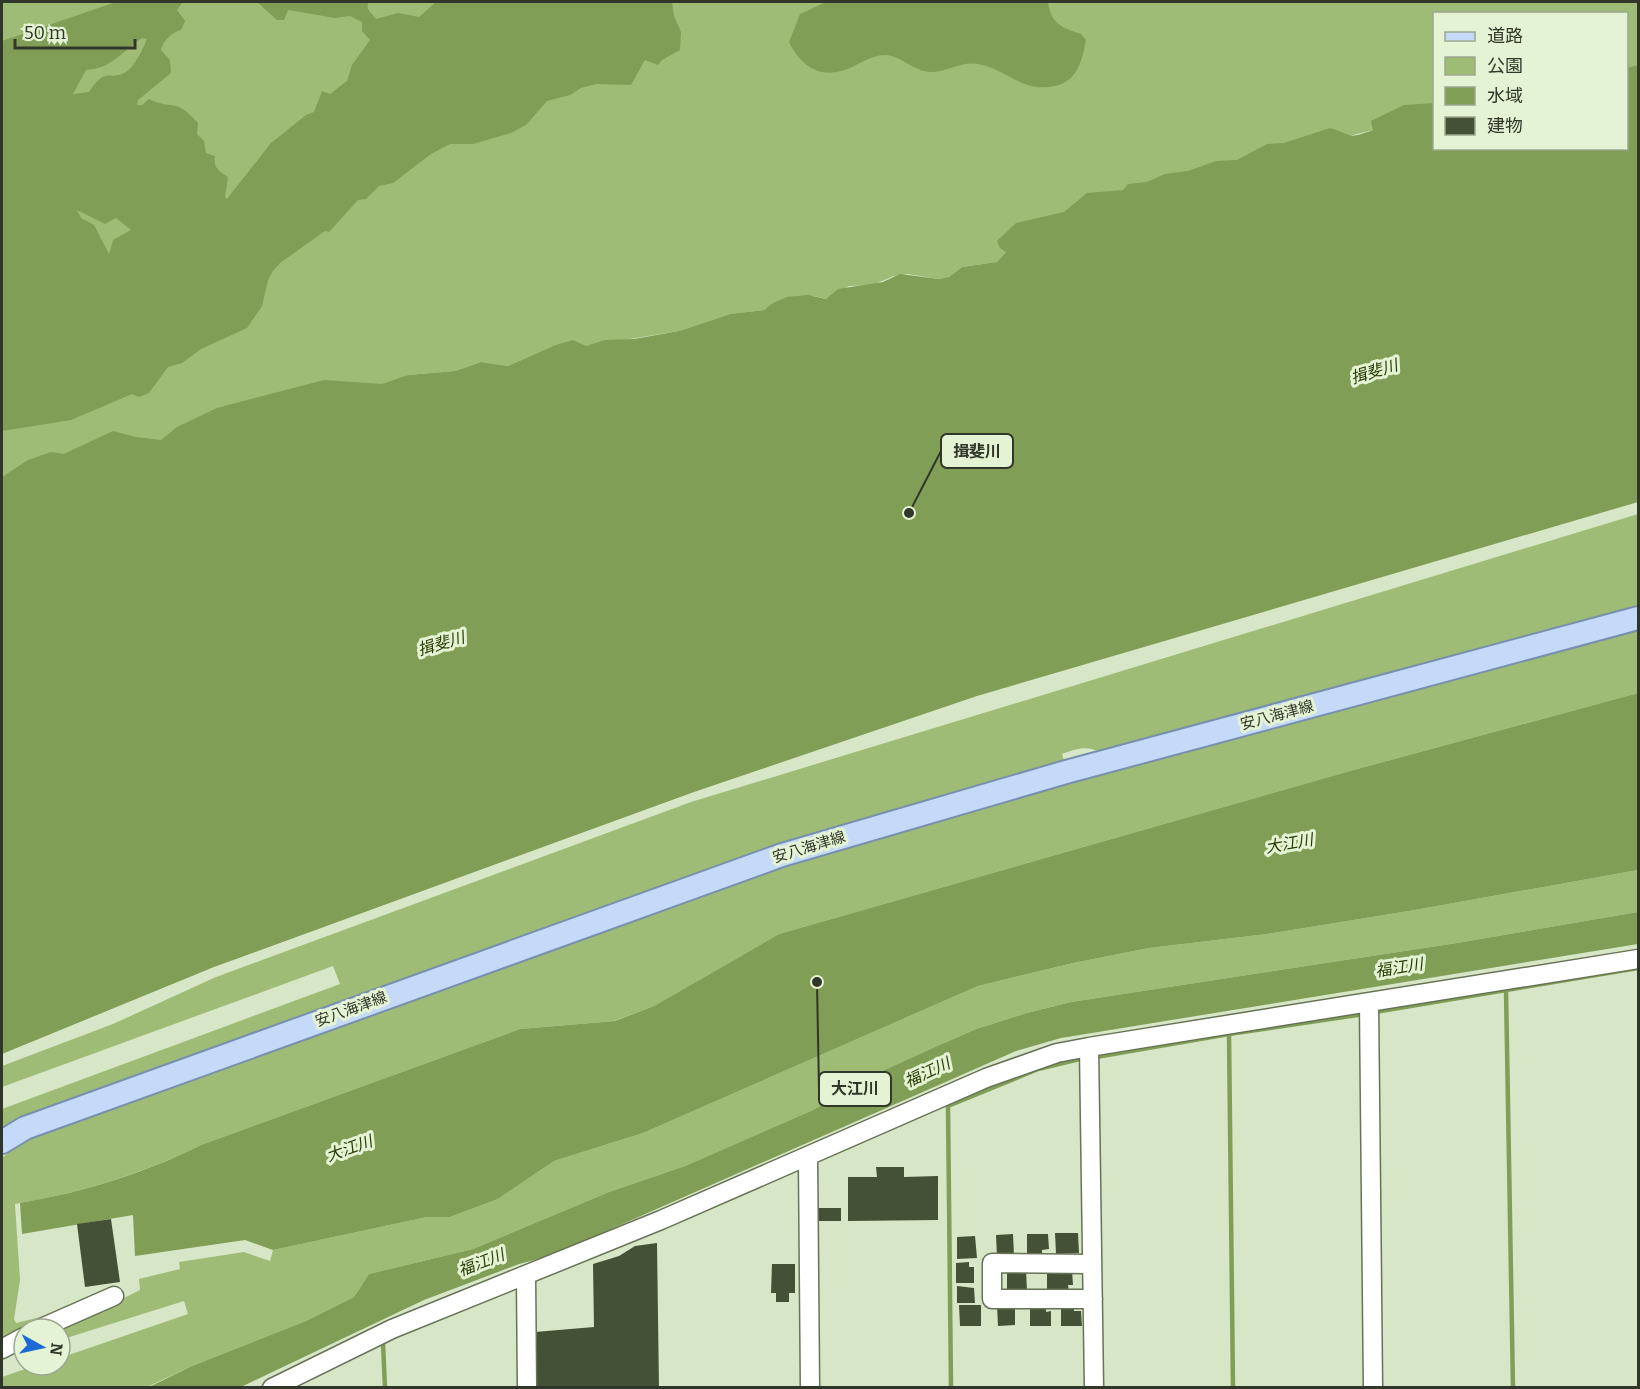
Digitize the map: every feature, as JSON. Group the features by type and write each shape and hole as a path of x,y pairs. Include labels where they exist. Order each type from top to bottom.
{"main road":[{"name":"安八海津線","path":"2,1142 25,1128 782,855 1066,772 1638,618"}],"street":[{"path":"272,1388 392,1329 526,1276 986,1078 1057,1053 1638,959"},
{"path":"1369,1003 1373,1388"},
{"path":"1089,1047 1094,1388"},
{"path":"807,1157 810,1388"},
{"path":"1092,1264 992,1263 992,1299 1093,1299"},
{"path":"526,1276 527,1388"},
{"path":"66,1317 114,1296"}],"green space":[{"path":"2,2 522,2 238,199 100,264 2,47"},
{"path":"648,2 1638,2 1638,83 1628,85 1628,12 1433,12 1433,120 1373,130 1322,143 1006,252 997,262 962,267 949,277 939,279 907,274 894,276 872,285 849,286 826,299 814,296 771,304 764,310 730,314 679,331 586,346 553,346 508,366 481,362 455,371 408,375 389,383 197,430 2,485 2,408 273,256"},
{"path":"1638,514 1638,609 1102,753 1087,748 1073,750 1062,754 1065,764 2,1130 2,1109 340,984 333,966 2,1087 2,1066 113,1024 216,977 691,802"},
{"path":"1638,626 1638,693 1350,771 779,934 654,1006 614,1021 520,1029 201,1145 133,1174 87,1188 15,1204 20,1280 14,1317 12,1317 12,1333 2,1339 2,1158 34,1131 784,864 935,817"},
{"path":"1638,870 1638,912 1457,943 1071,1002 976,1029 867,1078 813,1110 685,1166 609,1192 473,1249 369,1274 354,1297 306,1321 192,1366 147,1387 2,1387 2,1377 12,1374 12,1377 72,1377 72,1354 188,1314 184,1301 72,1336 72,1324 140,1290 139,1279 180,1269 179,1262 244,1252 270,1261 273,1250 427,1217 450,1217 498,1199 554,1161 643,1133 978,986 1073,963 1149,948 1267,934"}],"water":[{"path":"116,2 183,2 177,10 185,21 181,30 168,37 161,50 170,60 171,73 138,100 137,105 142,105 149,99 178,107 198,123 197,134 204,141 206,153 215,156 219,171 228,177 225,197 227,199 271,143 306,115 314,112 322,91 330,94 347,81 352,65 370,40 362,31 362,22 350,16 335,18 288,10 284,20 277,20 257,2 377,2 368,3 369,10 376,19 398,13 419,17 436,2 672,2 674,16 681,32 680,50 662,60 658,65 645,60 631,85 596,84 581,88 570,95 547,101 526,125 511,133 473,144 450,144 431,154 393,183 379,186 366,199 358,200 329,232 325,231 280,263 273,271 268,280 262,306 247,328 201,349 182,363 168,367 149,393 139,397 132,394 71,420 2,431 2,41","holes":["142,38 147,39 143,48 136,62 126,72 120,75 104,76 89,92 73,94 86,70 110,63","77,210 105,224 116,218 131,230 113,240 109,254 94,225 81,218"]},
{"path":"826,2 1048,2 1058,24 1081,34 1086,40 1078,69 1074,75 1069,80 1055,86 1033,86 978,64 965,64 929,72 887,55 873,57 842,71 823,72 814,70 800,59 789,42 800,14"},
{"path":"1638,65 1638,502 977,696 694,792 214,967 2,1054 2,477 28,460 51,452 64,454 113,431 161,440 177,427 217,408 324,380 382,384 408,375 455,371 481,362 508,366 553,346 573,340 586,346 605,340 634,339 679,331 730,314 764,310 787,297 808,295 826,299 838,289 883,282 900,274 939,279 949,277 962,267 997,262 1006,252 1000,248 997,241 1016,223 1064,212 1087,193 1123,190 1128,184 1147,182 1165,174 1188,171 1216,161 1237,160 1267,144 1284,143 1330,128 1350,135 1358,135 1373,130 1371,121 1404,105 1433,103 1433,150 1628,150 1628,68"},
{"path":"1638,693 1638,870 1267,934 1149,948 1073,963 978,986 643,1133 554,1161 498,1199 450,1217 427,1217 273,1250 245,1240 135,1256 133,1215 22,1234 20,1203 90,1187 135,1173 201,1145 520,1029 615,1021 654,1006 779,934 1350,771"},
{"name":"福江川","path":"1638,912 1638,944 1061,1038 1016,1051 550,1256 519,1264 424,1300 241,1387 147,1388 192,1366 306,1321 354,1297 369,1274 473,1249 609,1192 685,1166 813,1110 867,1078 976,1029 1071,1002 1457,943"}],"building":[{"path":"876,1167 904,1167 904,1177 938,1176 938,1220 848,1221 848,1177 877,1177"},
{"path":"816,1208 841,1208 841,1221 816,1221"},
{"path":"111,1219 120,1282 85,1287 77,1224"},
{"path":"1055,1233 1078,1233 1079,1253 1056,1254"},
{"path":"1013,1234 1014,1256 997,1257 996,1235"},
{"path":"1027,1234 1048,1234 1049,1249 1042,1250 1042,1255 1027,1255"},
{"path":"975,1236 977,1258 957,1259 957,1237"},
{"path":"657,1243 659,1388 536,1388 535,1332 594,1327 593,1264 619,1256 635,1246"},
{"path":"969,1262 969,1267 974,1267 974,1283 956,1283 956,1263"},
{"path":"772,1264 795,1264 795,1293 789,1293 789,1302 776,1302 776,1293 771,1293"},
{"path":"1007,1270 1026,1270 1027,1291 1007,1292"},
{"path":"1072,1270 1073,1285 1068,1285 1069,1291 1047,1291 1047,1271"},
{"path":"957,1286 974,1288 975,1303 957,1303"},
{"path":"959,1305 981,1305 981,1326 960,1326"},
{"path":"1030,1305 1046,1305 1046,1312 1051,1311 1051,1326 1030,1326"},
{"path":"997,1306 1015,1306 1015,1325 998,1326"},
{"path":"1061,1306 1074,1306 1074,1311 1081,1311 1082,1326 1061,1326"}],"waterway":[{"path":"1375,1012 1638,968"},
{"path":"1506,990 1513,1388"},
{"path":"1096,1057 1364,1014"},
{"path":"1229,1034 1233,1388"},
{"path":"951,1388 948,1106 1038,1069 1084,1058"},
{"path":"383,1343 385,1388"}],"place":[{"name":"揖斐川","path":"909,513"},
{"name":"大江川","path":"817,982"}]}
